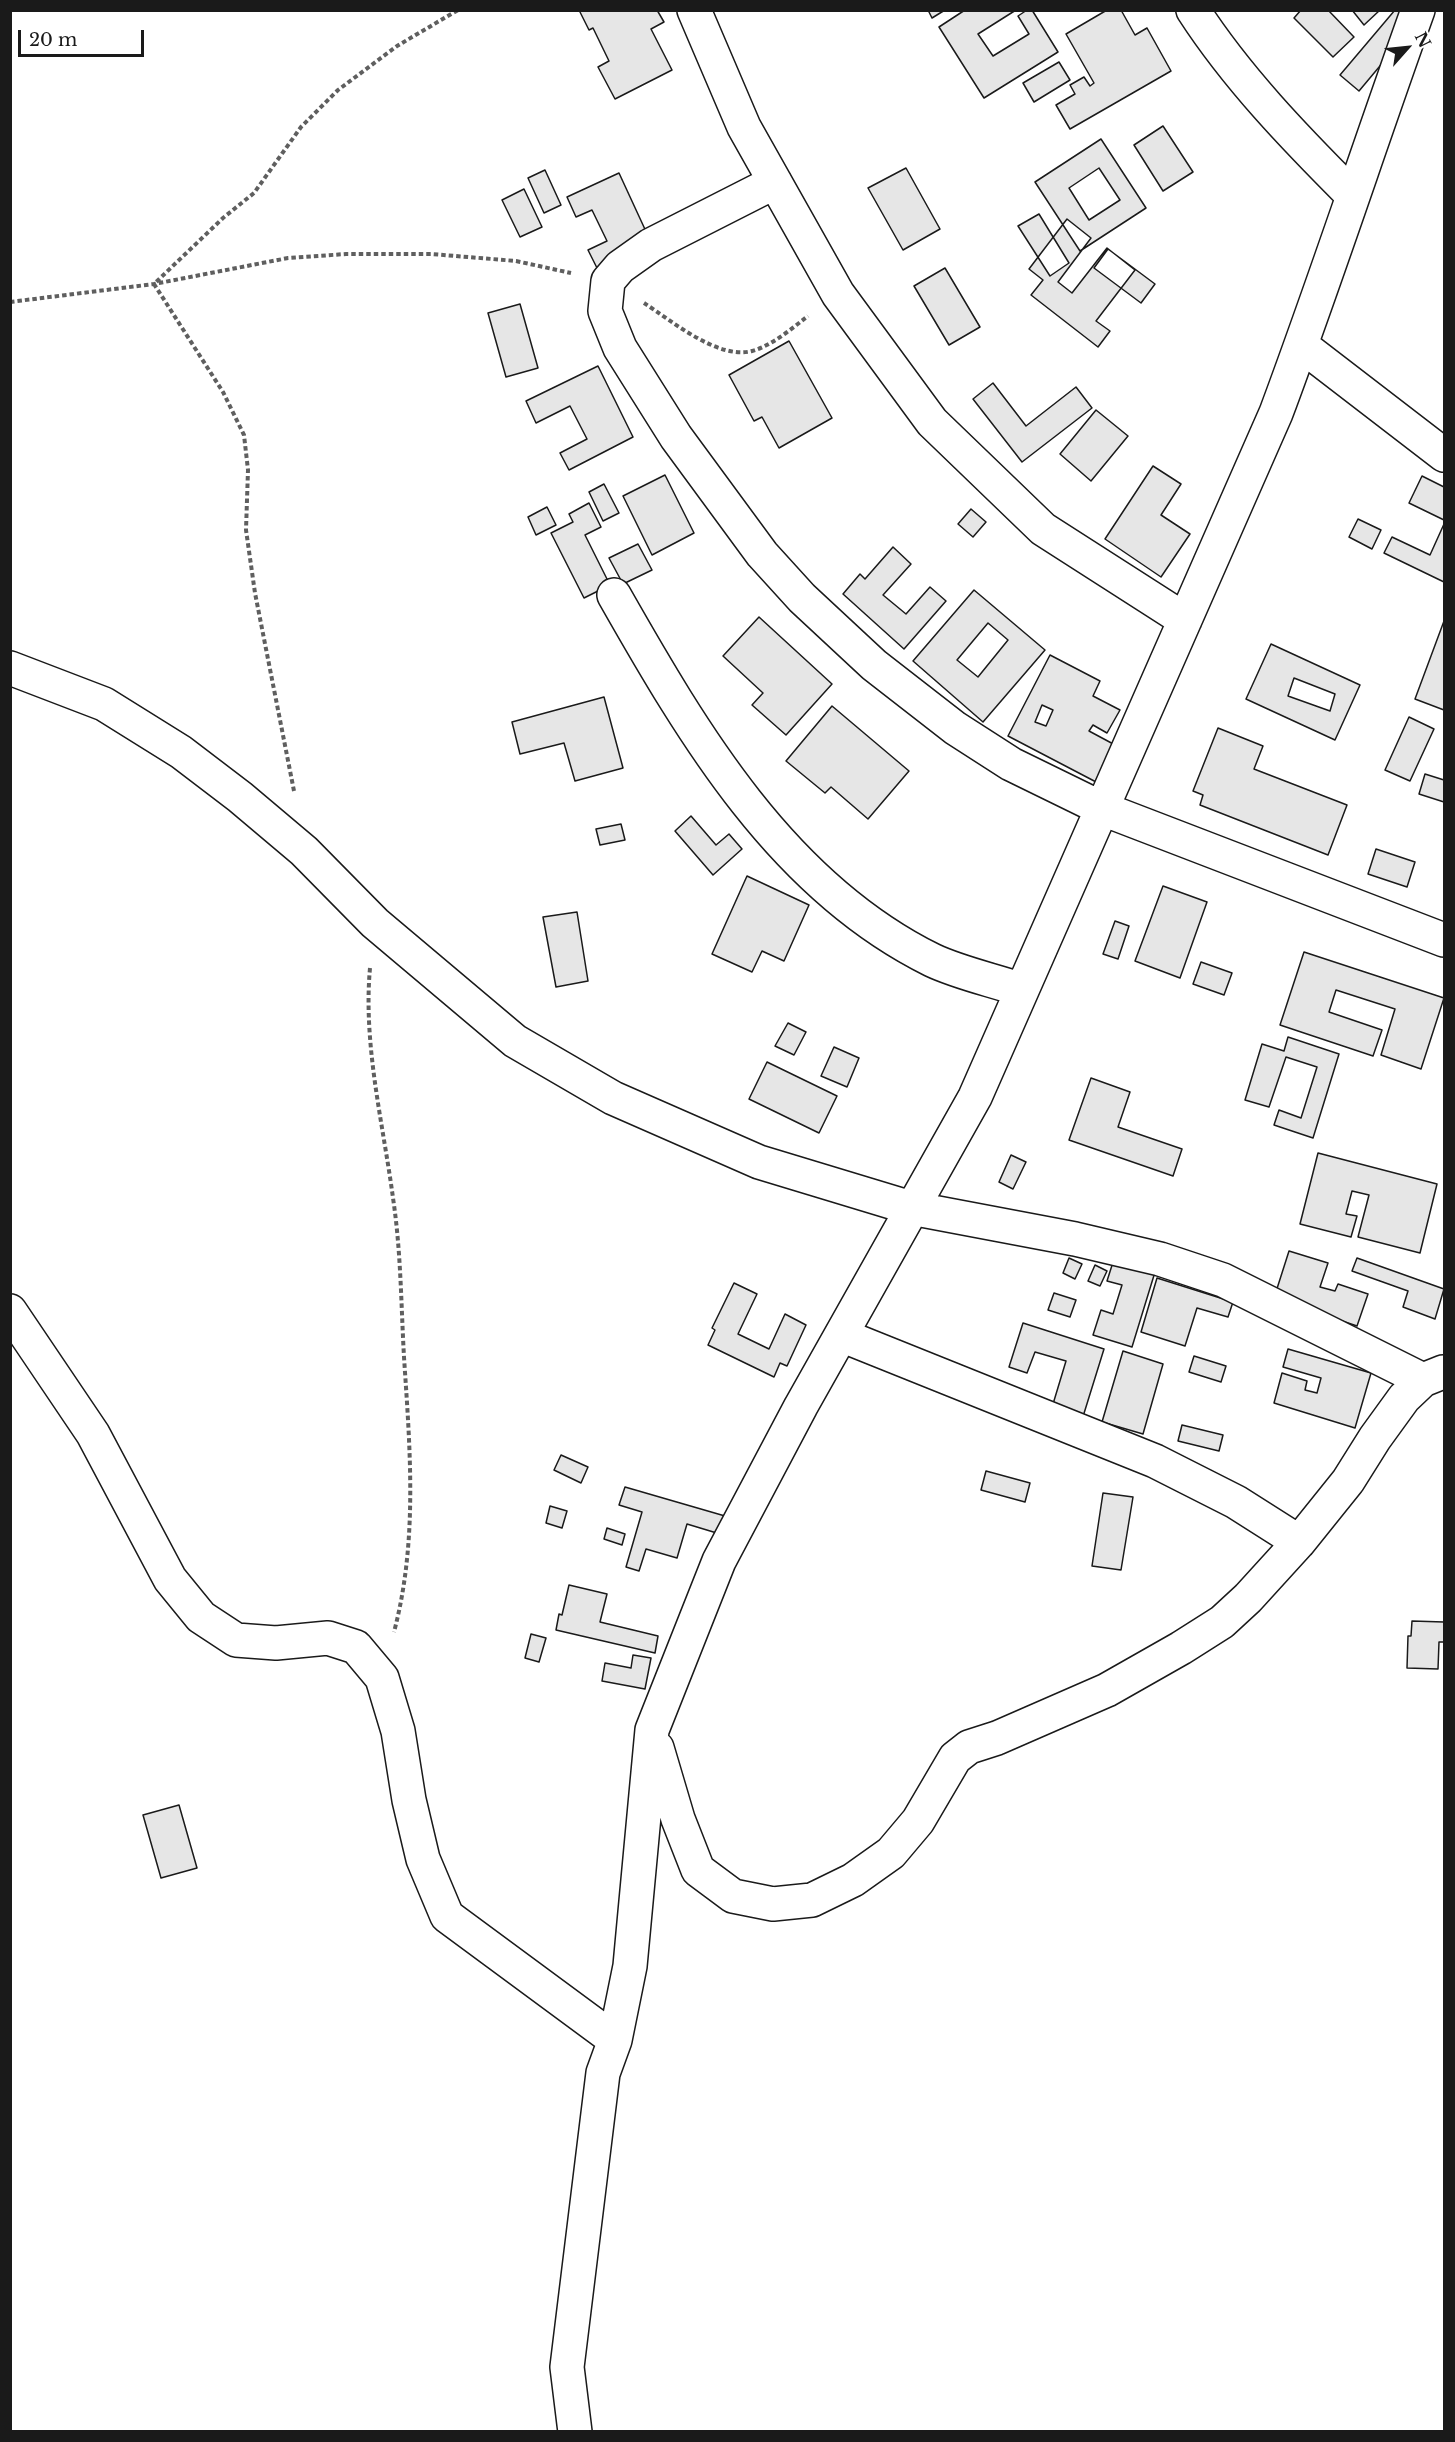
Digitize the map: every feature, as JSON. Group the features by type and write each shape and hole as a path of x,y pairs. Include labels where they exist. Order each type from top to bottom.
{"street":[{"path":"694,10 744,127 838,294 932,422 1043,529 1185,620"},
{"path":"1193,10 1221,51 1275,114 1352,195"},
{"path":"575,2432 567,2367 603,2073 615,2040 630,1966 652,1730 719,1561 841,1335 975,1096 1103,809 1276,413 1418,10"},
{"path":"775,182 651,245 620,267 608,281 605,311 620,348 676,437 762,554 802,598 874,665 956,728 1011,764 1103,809 1444,940"},
{"path":"1301,345 1444,455"},
{"path":"614,595 664,684 729,780 806,870 869,922 932,960 1022,990"},
{"path":"10,668 104,704 181,752 240,797 304,851 375,923 515,1041 613,1098 759,1162 911,1208 1075,1239 1160,1259 1223,1280 1439,1373"},
{"path":"10,1311 93,1434 170,1579 201,1617 236,1640 276,1643 328,1638 356,1647 382,1678 398,1731 423,1859 447,1916 615,2040"},
{"path":"841,1335 1155,1461 1236,1502 1299,1542"},
{"path":"652,1730 678,1819 698,1870 732,1896 773,1904 812,1900 853,1880 891,1853 918,1821 955,1758 969,1747 997,1738 1107,1690 1181,1648 1231,1614 1299,1542 1348,1481 1404,1398 1439,1373"}],"path":[{"path":"154,284 223,218 254,193 301,126 338,90 398,46 458,10"},
{"path":"10,302 154,284 288,258 346,254 432,254 516,261 608,281 717,348 736,353 754,351 780,337 838,294"},
{"path":"154,284 223,392 244,435 248,470 247,541 304,851"},
{"path":"375,923 369,977 369,1023 399,1257 411,1446 411,1520 404,1594 382,1678"}],"building":[{"path":"579,10 657,10 664,22 651,29 672,70 615,99 598,67 609,61 593,28 589,30"},
{"path":"928,10 945,10 932,18"},
{"path":"965,10 1016,10 978,34 993,56 1029,34 1018,16 1027,10 1032,10 1058,52 984,98 939,27"},
{"path":"1107,10 1121,10 1135,35 1147,28 1171,71 1070,129 1056,105 1075,94 1070,85 1084,77 1090,86 1094,83 1066,34"},
{"path":"1301,10 1328,10 1354,37 1333,57 1294,18"},
{"path":"1352,10 1380,10 1364,25"},
{"path":"1395,10 1413,10 1421,17 1359,91 1340,75"},
{"path":"1059,62 1070,80 1034,102 1023,83"},
{"path":"1163,126 1193,172 1163,191 1134,145"},
{"path":"1101,139 1146,208 1080,251 1035,182","holes":["1099,168 1120,200 1089,220 1069,188"]},
{"path":"906,168 940,229 903,250 868,188"},
{"path":"545,170 561,205 544,213 528,178"},
{"path":"619,173 649,238 598,270 588,250 607,241 592,210 576,217 567,197"},
{"path":"524,189 542,227 520,237 502,200"},
{"path":"1039,214 1069,263 1050,276 1018,226"},
{"path":"1067,219 1091,238 1058,282 1072,293 1107,248 1135,270 1096,321 1110,331 1098,347 1031,295 1043,280 1029,269"},
{"path":"1108,249 1155,284 1141,303 1094,268"},
{"path":"945,268 980,327 949,345 914,286"},
{"path":"520,304 538,368 506,377 488,313"},
{"path":"789,341 832,418 779,448 762,417 754,421 729,375"},
{"path":"598,366 633,437 569,470 560,453 587,439 570,406 536,423 526,401"},
{"path":"993,383 1026,426 1076,387 1092,408 1022,462 973,399"},
{"path":"1096,410 1128,436 1091,481 1060,454"},
{"path":"1153,466 1181,484 1161,515 1190,534 1161,577 1105,539"},
{"path":"665,475 694,533 652,555 623,496"},
{"path":"1422,476 1444,487 1444,520 1409,503"},
{"path":"604,484 619,513 603,521 589,492"},
{"path":"589,503 601,527 585,535 610,585 584,598 551,533 573,522 569,514"},
{"path":"547,507 556,525 536,535 528,517"},
{"path":"971,509 986,522 973,537 958,524"},
{"path":"1358,519 1381,530 1372,549 1349,537"},
{"path":"1444,524 1444,582 1384,553 1392,537 1430,555"},
{"path":"638,544 652,570 623,584 609,558"},
{"path":"893,547 911,564 883,595 906,614 930,587 946,601 904,649 843,594 860,574 865,579"},
{"path":"974,590 1045,650 983,722 913,661","holes":["988,623 1008,640 978,677 957,660"]},
{"path":"759,617 832,684 786,735 752,705 763,693 723,656"},
{"path":"1444,621 1444,710 1415,699"},
{"path":"1271,644 1360,685 1335,740 1246,699","holes":["1294,678 1335,694 1330,711 1288,696"]},
{"path":"1050,655 1100,681 1093,696 1120,710 1107,733 1093,725 1089,731 1117,746 1098,783 1008,736","holes":["1042,705 1053,710 1046,726 1035,722"]},
{"path":"604,697 623,768 575,781 564,743 520,754 512,722"},
{"path":"832,706 909,771 868,819 831,787 825,793 786,761"},
{"path":"1409,717 1434,729 1410,781 1385,770"},
{"path":"1218,728 1263,746 1254,769 1347,805 1328,855 1200,805 1203,795 1193,791"},
{"path":"1425,774 1444,780 1444,802 1419,794"},
{"path":"691,816 716,845 729,834 742,849 713,875 675,831"},
{"path":"621,824 625,840 600,845 596,829"},
{"path":"1376,849 1415,862 1407,887 1368,874"},
{"path":"747,876 809,905 784,961 762,951 752,972 712,954"},
{"path":"1163,886 1207,902 1180,978 1135,961"},
{"path":"577,912 588,981 556,987 543,917"},
{"path":"1115,921 1129,926 1118,959 1103,954"},
{"path":"1304,952 1444,998 1421,1069 1381,1055 1395,1009 1336,990 1329,1012 1382,1030 1373,1056 1280,1025"},
{"path":"1201,962 1232,973 1224,995 1193,984"},
{"path":"788,1023 806,1032 794,1055 775,1046"},
{"path":"1288,1037 1339,1054 1313,1138 1274,1125 1279,1110 1301,1118 1317,1067 1286,1057 1269,1107 1245,1100 1262,1044 1284,1051"},
{"path":"834,1047 859,1058 847,1087 821,1076"},
{"path":"767,1062 837,1096 819,1133 749,1099"},
{"path":"1091,1078 1130,1092 1118,1127 1182,1149 1173,1176 1069,1140"},
{"path":"1318,1153 1437,1184 1420,1253 1358,1237 1369,1195 1352,1191 1346,1214 1357,1216 1351,1237 1300,1224"},
{"path":"1011,1155 1026,1162 1013,1189 999,1182"},
{"path":"1289,1251 1328,1263 1320,1287 1335,1291 1338,1284 1368,1294 1357,1326 1274,1298"},
{"path":"1069,1258 1082,1264 1075,1279 1063,1273"},
{"path":"1357,1258 1444,1289 1435,1319 1403,1307 1408,1291 1352,1271"},
{"path":"1114,1259 1155,1272 1132,1347 1093,1335 1101,1310 1113,1314 1122,1285 1107,1281"},
{"path":"1095,1265 1107,1271 1100,1286 1088,1281"},
{"path":"1157,1278 1233,1302 1228,1317 1197,1308 1185,1346 1141,1332"},
{"path":"734,1283 757,1294 738,1334 769,1349 785,1314 806,1325 787,1366 780,1363 774,1377 708,1345 715,1330 712,1328"},
{"path":"1054,1293 1076,1300 1070,1317 1048,1310"},
{"path":"1023,1323 1104,1349 1081,1423 1050,1414 1066,1361 1035,1352 1027,1373 1009,1367"},
{"path":"1288,1349 1371,1373 1355,1428 1274,1403 1282,1373 1307,1381 1305,1390 1317,1393 1321,1378 1283,1367"},
{"path":"1123,1351 1163,1364 1143,1434 1102,1422"},
{"path":"1194,1356 1226,1366 1221,1382 1189,1372"},
{"path":"1182,1425 1223,1435 1219,1451 1178,1441"},
{"path":"561,1455 588,1467 581,1483 554,1470"},
{"path":"986,1471 1030,1483 1025,1502 981,1490"},
{"path":"625,1487 725,1516 720,1534 687,1524 677,1558 646,1549 639,1571 626,1567 642,1512 619,1505"},
{"path":"1103,1493 1133,1497 1121,1570 1092,1566"},
{"path":"550,1506 567,1511 562,1528 546,1523"},
{"path":"607,1528 625,1534 622,1545 604,1539"},
{"path":"569,1585 607,1594 600,1622 658,1636 655,1653 556,1630"},
{"path":"1412,1621 1444,1622 1444,1642 1439,1642 1438,1669 1407,1668 1408,1636 1411,1636"},
{"path":"531,1634 546,1638 539,1662 525,1658"},
{"path":"633,1655 651,1658 645,1689 602,1681 605,1663 631,1668"},
{"path":"179,1805 197,1868 161,1878 143,1815"}]}
